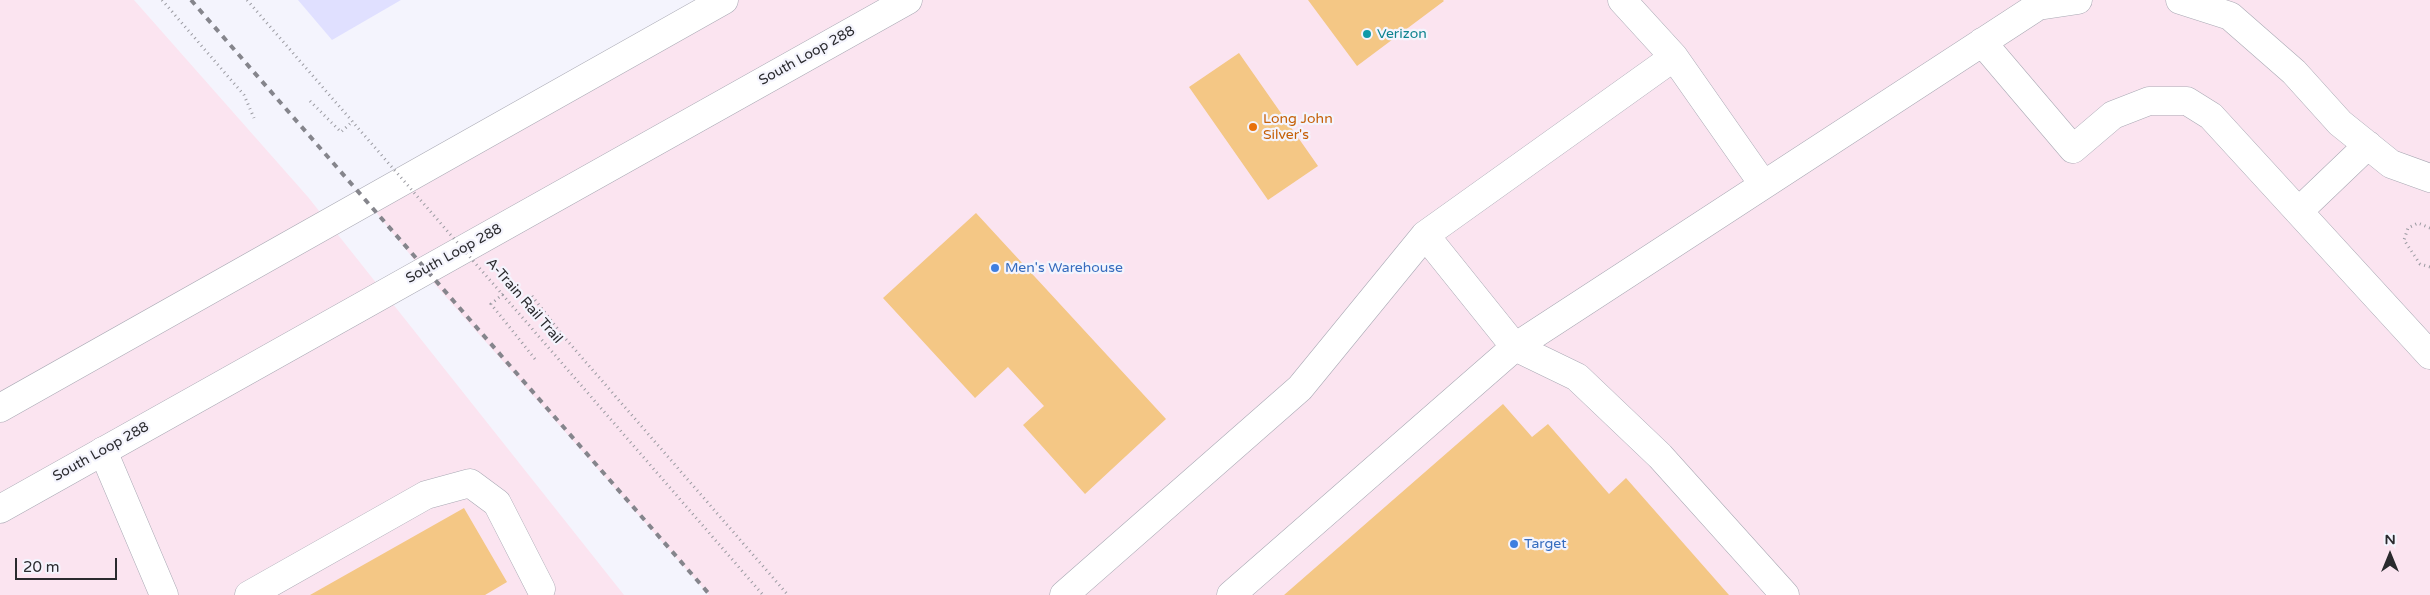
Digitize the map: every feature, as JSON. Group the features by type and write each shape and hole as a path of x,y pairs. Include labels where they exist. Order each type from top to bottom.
{"main road":[{"path":"0,408 724,0"},
{"name":"South Loop 288","path":"0,508 908,0"},
{"path":"1622,0 1674,57 1763,184"},
{"path":"1648,0 1674,57"},
{"path":"1231,595 1515,347 2038,6 2078,0"},
{"path":"2180,0 2230,16 2294,72 2340,123 2391,164 2430,178"},
{"path":"1982,42 2073,149 2113,115 2149,100 2187,100 2211,116 2430,355"},
{"path":"1064,595 1300,388 1425,235 1674,57"},
{"path":"2298,211 2368,145"},
{"path":"1425,235 1515,347 1577,377 1660,456 1784,595"},
{"path":"103,451 164,595"},
{"path":"249,595 426,495 470,483 497,503 539,593"}],"path":[{"path":"162,0 244,95 254,118"},
{"name":"A-Train Rail Trail","path":"248,0 763,595"},
{"path":"310,100 341,132 353,122"},
{"path":"2430,228 2418,223 2408,228 2404,240 2420,264 2430,267"},
{"path":"503,294 491,304 535,359"},
{"path":"532,296 564,337 788,595"}],"shaded area":[{"path":"0,0 134,0 308,197 624,595 0,595"},
{"path":"298,0 401,0 332,40"},
{"path":"724,0 2430,0 2430,595 709,595 424,272 367,201"}],"building":[{"name":"Verizon","path":"1308,0 1443,0 1444,1 1357,66"},
{"name":"Long John Silver's","path":"1239,53 1318,166 1268,200 1189,87"},
{"path":"976,213 1166,419 1085,494 1023,425 1044,406 1008,367 975,398 883,298"},
{"name":"Target","path":"1503,404 1532,437 1548,424 1609,494 1626,478 1729,595 1284,595"},
{"path":"464,508 507,582 485,595 310,595"}],"railway":[{"path":"191,0 710,595"}],"place":[{"name":"Verizon","path":"1367,34"},
{"name":"Long John Silver's","path":"1253,127"},
{"name":"Men's Warehouse","path":"995,268"},
{"name":"Target","path":"1514,544"}]}
